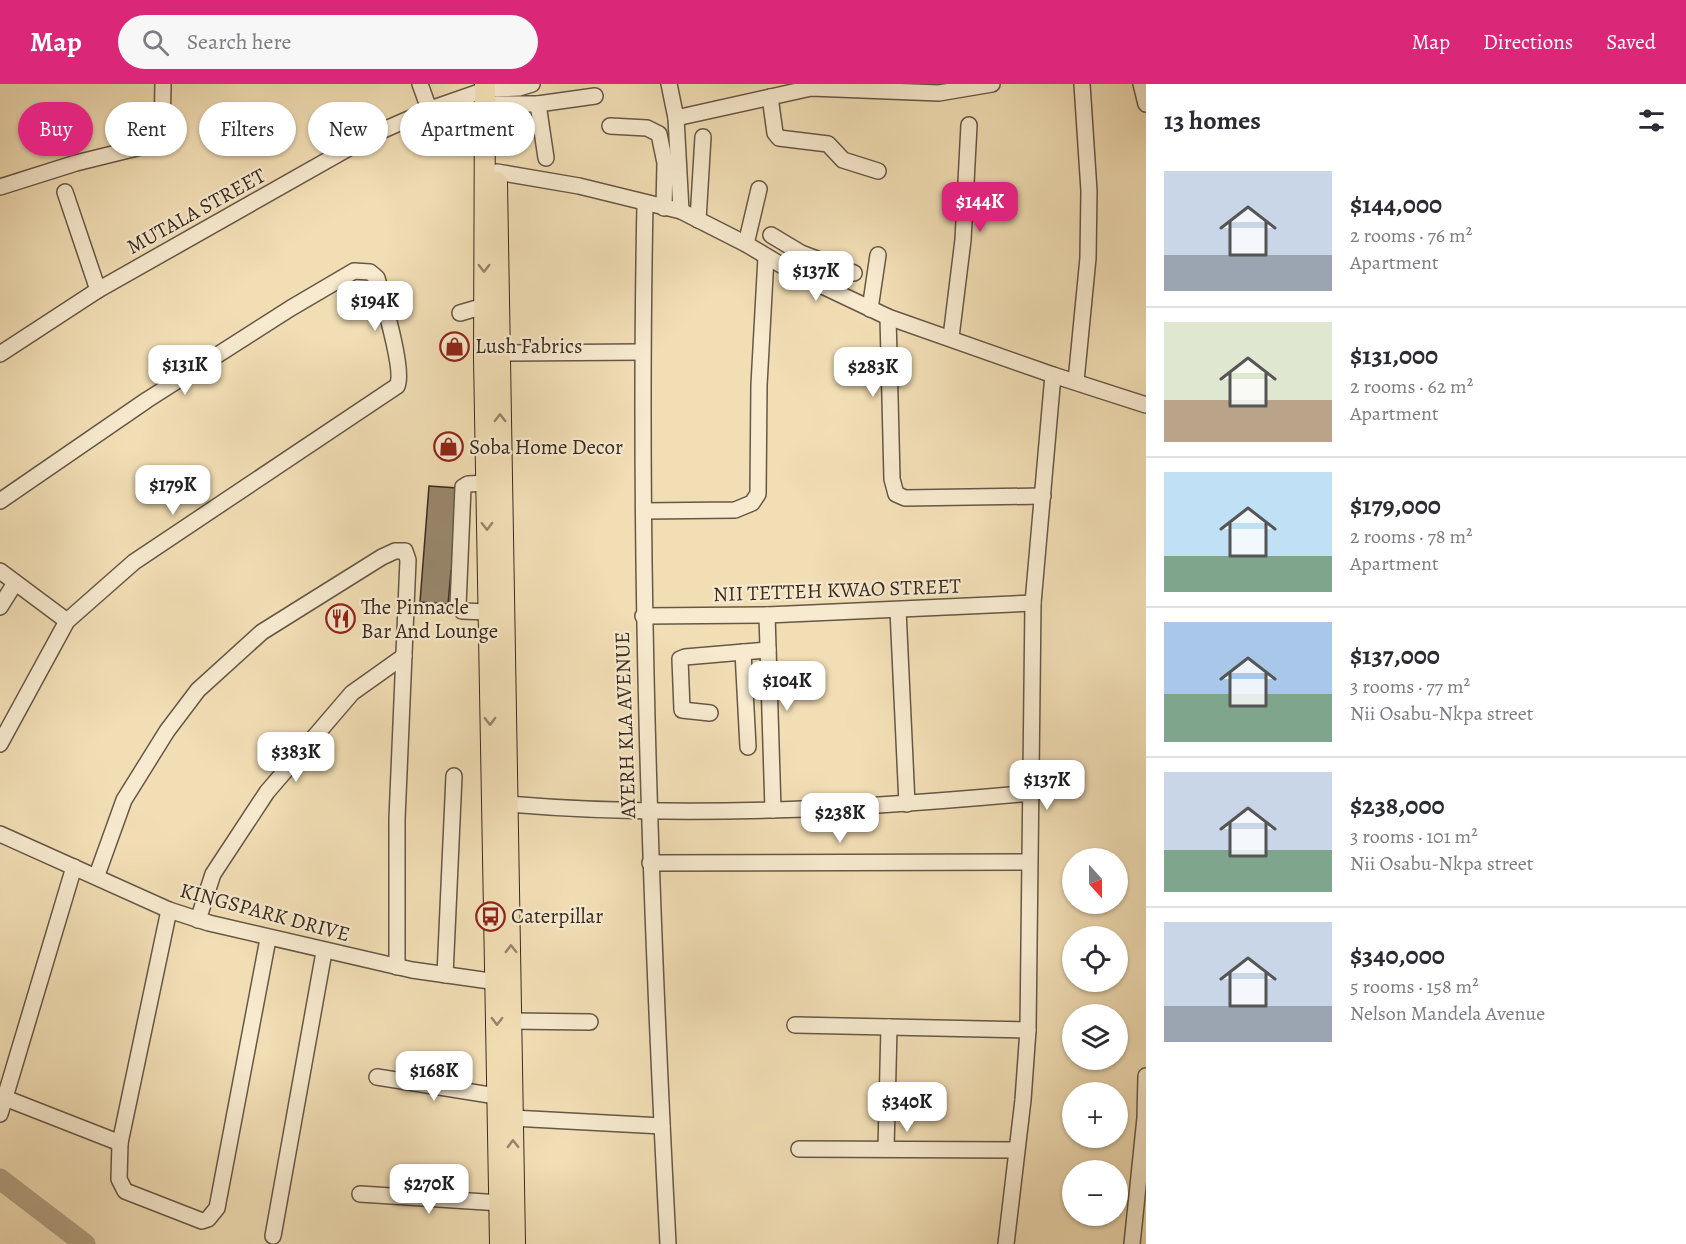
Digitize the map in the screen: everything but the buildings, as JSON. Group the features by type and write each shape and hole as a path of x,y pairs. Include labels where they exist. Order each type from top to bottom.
{"main road":[{"path":"491,90 497,172 500,353 493,462 486,483 497,982 496,1096 501,1203 500,1244"},
{"path":"491,90 484,306 507,804 515,1244"}],"street":[{"path":"0,187 76,163 148,145 162,134 163,84"},
{"path":"420,84 426,102"},
{"path":"491,90 519,88 532,84"},
{"path":"669,84 676,118 681,212"},
{"path":"676,118 825,86 854,91 939,93 992,84"},
{"path":"1076,381 1088,258 1089,191 1082,84"},
{"path":"1141,84 1146,104"},
{"path":"491,90 538,104 595,96"},
{"name":"MUTALA STREET","path":"454,102 491,90"},
{"path":"770,97 775,132 779,138 828,144 843,160 878,171"},
{"path":"538,104 546,158"},
{"name":"MUTALA STREET","path":"0,354 98,290 372,135 400,123"},
{"path":"951,337 963,240 969,125"},
{"path":"610,126 647,128 659,134 664,163 664,208"},
{"path":"698,220 703,137"},
{"path":"497,172 579,186 681,212 746,244 793,272 888,317 1146,405"},
{"path":"746,244 759,189"},
{"path":"65,192 98,290"},
{"name":"AYERH KLA AVENUE","path":"645,204 642,352 643,616 650,863 668,1244"},
{"path":"771,235 801,253 854,273"},
{"path":"793,272 801,253"},
{"path":"870,309 878,255"},
{"path":"644,511 735,510 745,507 758,494 759,385 766,257"},
{"path":"0,501 147,400 291,308 354,271 370,272 377,278 400,378 397,386 134,562 67,621 0,744"},
{"path":"460,313 484,306"},
{"path":"888,317 892,478 896,494 905,498 1043,496"},
{"path":"500,353 642,352"},
{"path":"1006,1244 1015,1150 1023,1100 1028,1030 1033,603 1053,375"},
{"path":"486,483 468,484 463,488 458,606 462,611 488,612"},
{"path":"97,875 124,800 167,731 198,690 262,632 382,557 400,550 408,554 397,819 397,967"},
{"path":"0,571 67,621"},
{"path":"0,607 15,583"},
{"name":"NII TETTEH KWAO STREET","path":"643,616 767,615 1033,603"},
{"path":"898,610 907,804"},
{"path":"767,615 773,810"},
{"path":"710,713 682,710 680,660 685,657 768,650"},
{"path":"743,652 748,747"},
{"path":"198,920 213,874 267,792 352,693 404,656"},
{"path":"445,975 454,776"},
{"path":"507,804 581,810 773,810 907,804 1031,793"},
{"name":"KINGSPARK DRIVE","path":"0,834 97,875 170,910 198,920 324,952 397,967 497,982"},
{"path":"650,863 1029,861"},
{"path":"0,1114 74,867"},
{"path":"170,910 120,1143 119,1179 125,1191 202,1221 214,1214 268,939"},
{"path":"273,1236 324,952"},
{"path":"512,1021 590,1022"},
{"path":"795,1025 1028,1030"},
{"path":"886,1149 890,1027"},
{"path":"1132,1244 1146,1118 1146,1076"},
{"path":"377,1077 496,1096"},
{"path":"6,1098 120,1143"},
{"path":"512,1118 662,1126"},
{"path":"799,1149 1015,1150"},
{"path":"360,1194 501,1203"}],"waterway":[{"path":"0,1179 85,1244"}],"place":[{"name":"Lush Fabrics","path":"454,346"},
{"name":"Soba Home Decor","path":"448,447"},
{"name":"The Pinnacle Bar And Lounge","path":"340,619"},
{"name":"Caterpillar","path":"490,916"}]}
